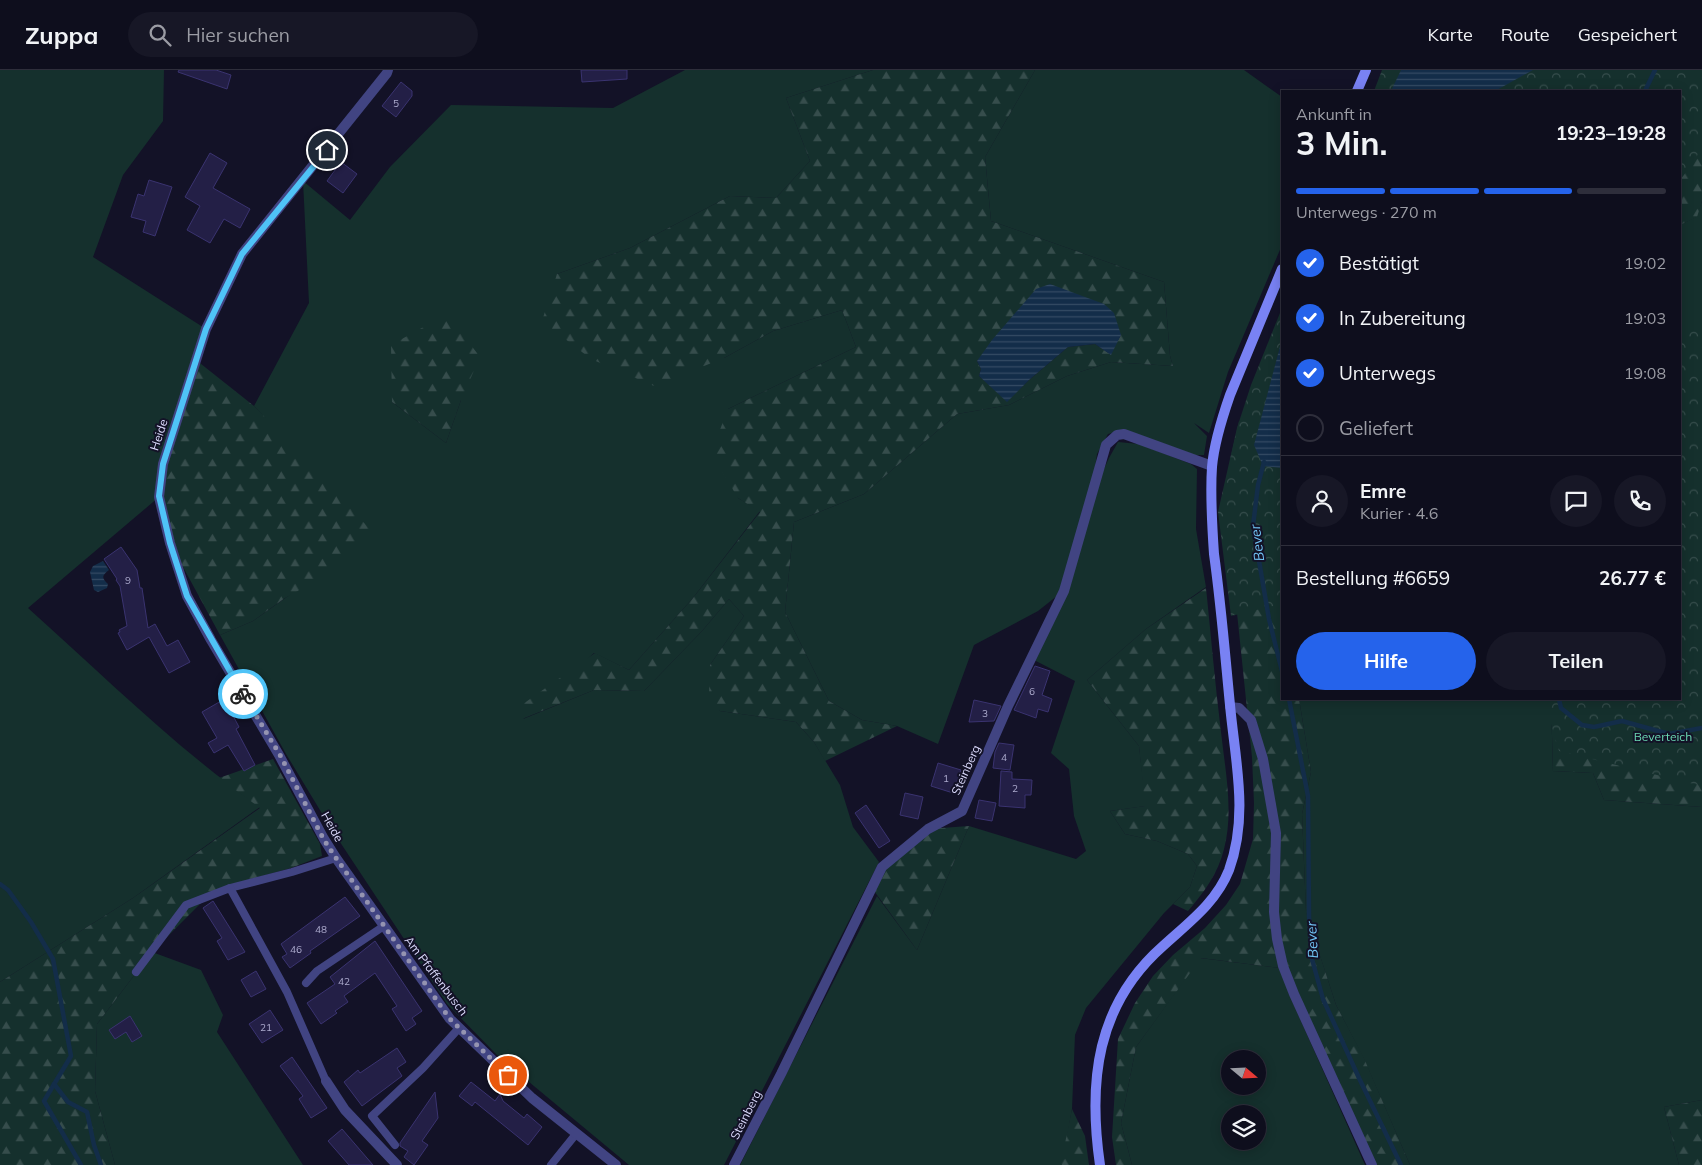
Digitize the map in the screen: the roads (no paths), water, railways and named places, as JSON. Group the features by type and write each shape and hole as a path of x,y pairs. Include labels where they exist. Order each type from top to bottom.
{"street":[{"name":"Heide","path":"336,858 324,840 280,755 187,596 170,543 159,496 163,464 206,329 242,254 309,173 388,70"},
{"path":"1357,90 1366,70"},
{"path":"1100,1165 1096,1136 1097,1068 1100,1050 1112,1014 1142,967 1195,918 1215,895 1225,879 1233,856 1240,800 1212,528 1212,466 1230,395 1281,271"},
{"name":"Steinberg","path":"734,1165 781,1074 882,867 928,829 962,811 1008,706 1064,591 1106,445 1117,435 1124,434 1212,466"},
{"path":"1230,707 1239,708 1251,720 1263,759 1276,833 1274,912 1283,966 1372,1165"},
{"name":"Am Pfaffenbusch","path":"336,858 450,1019 532,1098 616,1165"},
{"path":"326,1081 345,1110 397,1165"}],"lane":[{"path":"136,972 186,905 230,888 336,858"},
{"path":"230,888 287,992 326,1081"},
{"path":"306,983 317,971 384,926"},
{"path":"395,1145 372,1116 423,1068 460,1028"},
{"path":"551,1165 576,1134"}],"water":[{"path":"1401,70 1533,70 1497,90 1391,90"},
{"path":"1050,284 1104,304 1114,313 1121,335 1111,355 1095,344 1068,347 1029,380 1007,402 979,376 981,369 977,361 992,340 1036,289"},
{"path":"1281,343 1281,468 1263,466 1254,445"},
{"path":"103,561 109,570 103,577 108,584 107,588 98,592 94,590 90,572 93,566"}],"waterway":[{"path":"1645,90 1655,70"},
{"name":"Bever","path":"1264,462 1258,485 1253,526 1269,619 1281,667"},
{"name":"Bever","path":"1289,700 1308,796 1309,916 1312,959 1323,999 1401,1165"},
{"path":"1559,700 1561,708 1582,725 1594,727 1622,721 1669,734 1702,728"},
{"path":"0,884 8,890 31,922 53,959 71,1056 44,1101 81,1165"},
{"path":"54,1084 68,1102 87,1112 94,1145 101,1165"}],"park label":[{"name":"Beverteich","path":"1663,737"}]}
